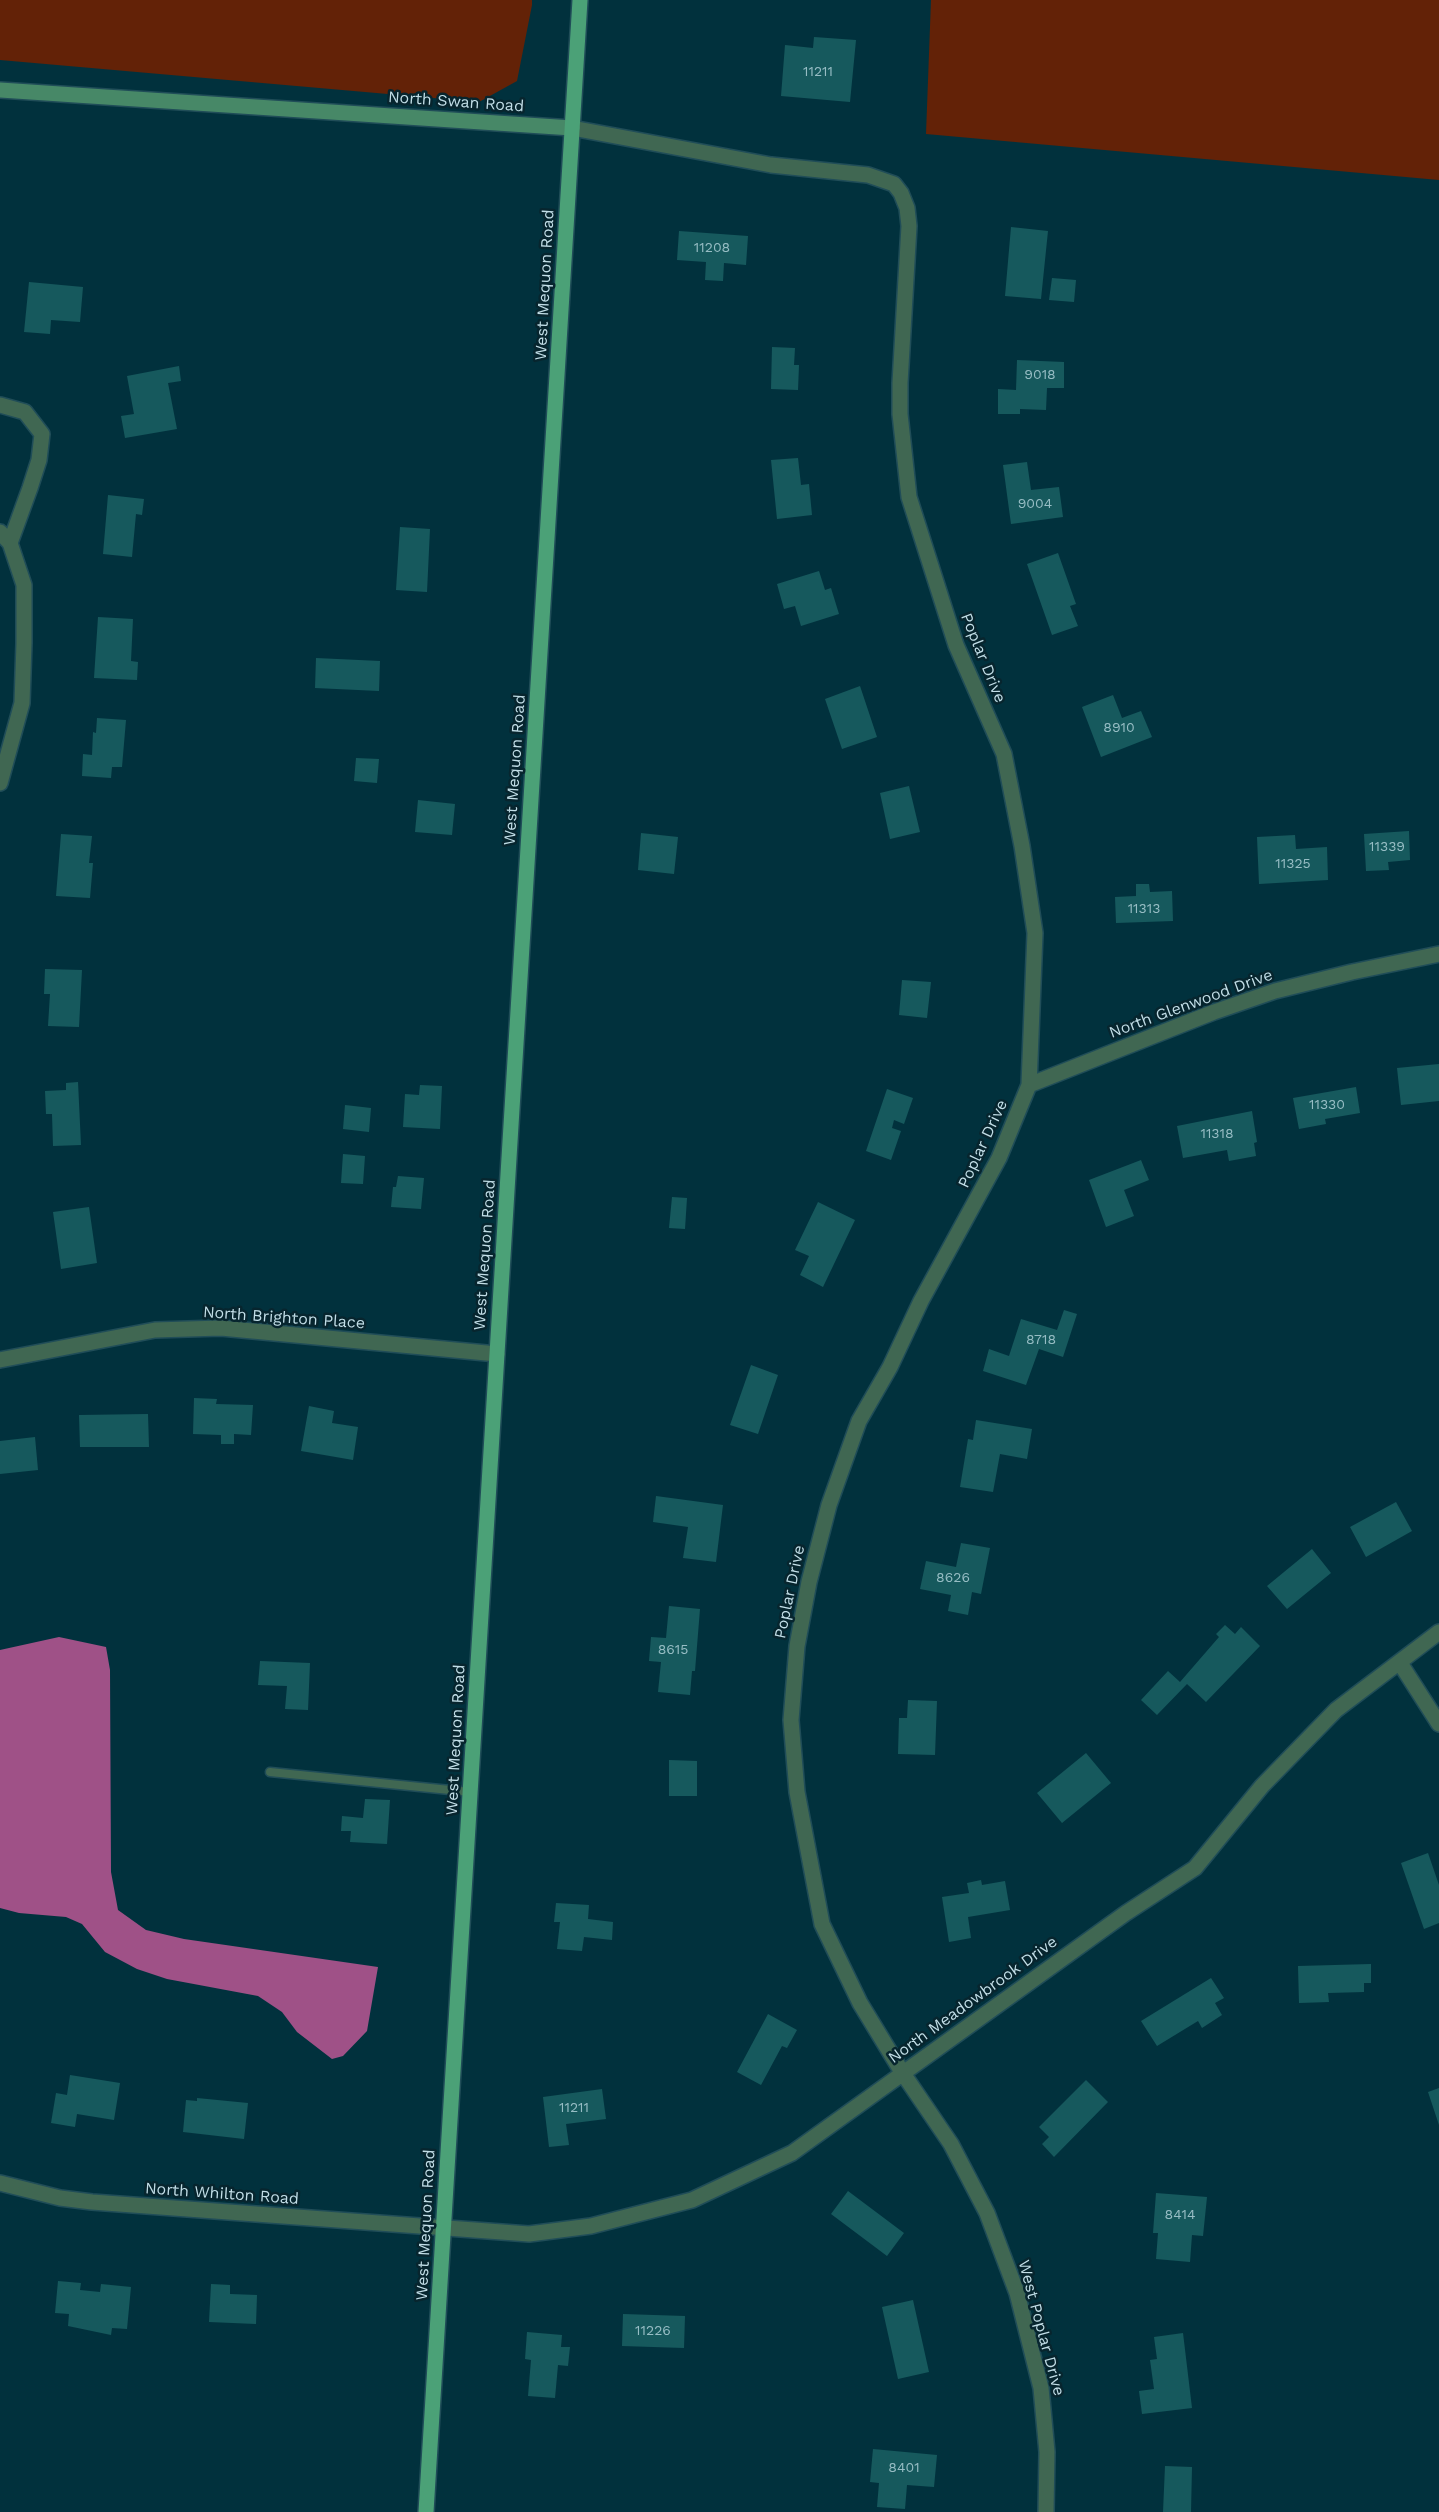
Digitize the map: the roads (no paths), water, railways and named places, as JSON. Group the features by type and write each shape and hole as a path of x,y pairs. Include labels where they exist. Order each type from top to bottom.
{"main road":[{"name":"West Mequon Road","path":"426,2512 580,0"}],"street":[{"name":"North Swan Road","path":"0,90 572,128 771,165 868,175 894,184 901,193"},
{"name":"Poplar Drive","path":"901,193 907,208 909,226 900,383 900,414 909,497 956,645 1004,754 1022,846 1035,933 1029,1085 999,1158 921,1301 890,1367 859,1421 829,1505 809,1582 797,1646 791,1720 796,1792 822,1924 860,2003 902,2072"},
{"path":"0,405 26,412 42,434 39,460 30,488 5,538 24,585 22,703 0,783"},
{"name":"North Glenwood Drive","path":"1029,1085 1214,1012 1275,991 1439,954"},
{"name":"North Brighton Place","path":"0,1360 155,1330 221,1328 497,1354"},
{"name":"North Meadowbrook Drive","path":"444,2228 529,2234 591,2226 692,2200 792,2153 1126,1912 1195,1868 1262,1786 1335,1710 1439,1632"},
{"path":"1400,1663 1439,1724"},
{"name":"West Poplar Drive","path":"902,2072 951,2144 987,2213 1017,2293 1041,2388 1047,2452 1046,2512"},
{"name":"North Whilton Road","path":"0,2183 60,2198 93,2202 444,2228"}],"lane":[{"path":"270,1772 470,1792"}]}
